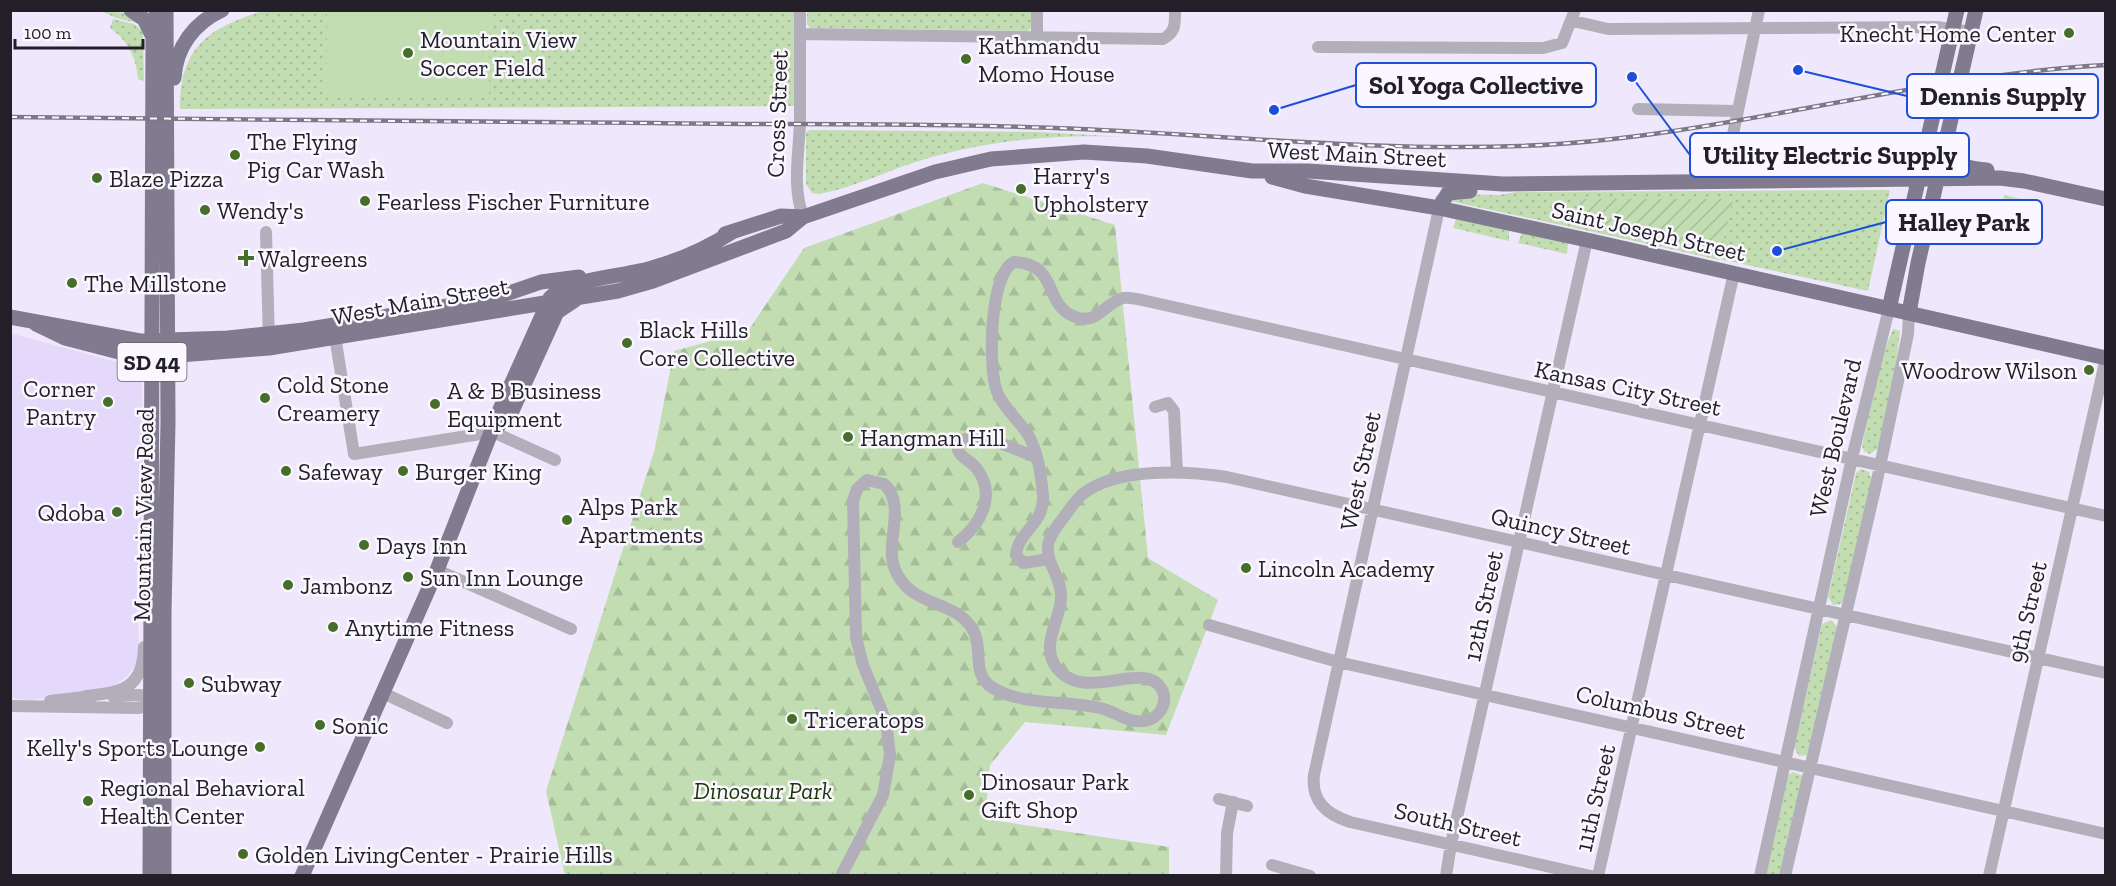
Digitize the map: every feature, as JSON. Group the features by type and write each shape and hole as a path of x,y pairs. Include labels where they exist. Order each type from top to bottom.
{"main road":[{"path":"131,10 144,19 153,37"},
{"name":"SD 44","path":"166,197 174,154 174,77 177,57 195,29 222,10"},
{"name":"West Boulevard","path":"1889,309 1956,10"},
{"name":"West Boulevard","path":"1910,313 1936,180 1976,10"},
{"name":"Mountain View Road","path":"150,876 160,358 153,37 159,13"},
{"name":"Mountain View Road","path":"159,13 166,197 159,342"},
{"path":"1946,141 1949,154 1957,163 1974,169 2002,171 2024,181 2106,199"},
{"name":"West Main Street","path":"36,324 65,338 103,349 160,358 545,304 653,281 786,231 803,217 935,172 991,159 1036,154 1118,153 1251,171 1308,171 1522,184 1919,181 1976,178 2024,181"},
{"name":"Saint Joseph Street","path":"1251,171 1305,186 1439,208 1587,240 2106,358"},
{"path":"1439,208 1445,195 1452,191 1495,192 1522,184"},
{"name":"West Main Street","path":"334,332 495,297 541,282 637,264 781,216 803,217"},
{"path":"302,876 437,570 501,407 545,304 556,292 571,285 654,267 710,246 734,231"},
{"path":"517,290 535,290 541,295 545,304 546,316 526,366 524,383"},
{"path":"493,432 512,411 557,312 568,303 584,297"},
{"path":"509,308 525,319 530,341"},
{"name":"West Main Street","path":"10,317 36,324 69,327 105,337 159,342 269,342"},
{"name":"Mountain View Road","path":"160,358 152,572 155,703 164,876"}],"street":[{"name":"Cross Street","path":"800,10 800,124 796,183 797,199 803,217"},
{"path":"1037,10 1037,38"},
{"path":"800,34 1162,39 1172,34 1175,10"},
{"path":"1723,182 1736,111 1759,10"},
{"path":"1318,47 1543,48 1562,43 1574,16 1608,29 1953,27 1971,32"},
{"path":"1638,109 1736,111"},
{"name":"West Street","path":"1320,805 1314,790 1314,775 1439,208 1443,181"},
{"path":"266,232 269,342"},
{"name":"12th Street","path":"1446,876 1451,844 1587,240"},
{"name":"Kansas City Street","path":"1037,458 1027,434 1003,403 995,385 994,303 1003,271 1014,262 1036,267 1047,279 1063,309 1083,319 1097,316 1124,298 1142,300 2106,516"},
{"name":"11th Street","path":"1598,876 1734,273"},
{"name":"West Boulevard","path":"1760,876 1852,458 1889,309"},
{"name":"West Boulevard","path":"1785,876 1880,464 1908,334 1910,313"},
{"path":"334,332 354,454 493,432 555,460"},
{"name":"9th Street","path":"1989,876 2106,358"},
{"path":"1155,407 1168,403 1174,411 1177,473"},
{"path":"841,876 883,795 890,755 886,722 863,665 856,637 853,512 857,489 864,482 878,481 889,489 894,504 892,559 898,576 919,597 953,611 972,627 975,634 979,670 987,684 1014,696 1099,707 1132,721 1151,719 1159,713 1164,700 1162,688 1156,682 1142,678 1086,684 1075,681 1057,669 1052,660 1050,638 1061,596 1060,587 1049,559 1023,563 1016,555 1021,541 1042,511 1042,483 1037,458 1003,443 969,439 958,442 957,450 961,456 981,475 985,501 977,524 958,542"},
{"name":"Quincy Street","path":"1049,559 1048,545 1052,535 1085,492 1124,478 1177,473 1227,477 2106,673"},
{"path":"437,570 571,629"},
{"path":"15,706 120,691 133,682 144,661 144,599 152,572"},
{"name":"Columbus Street","path":"1209,625 1338,662 2106,834"},
{"path":"383,693 447,723"},
{"path":"86,696 140,696 155,703"},
{"path":"15,706 155,703"},
{"path":"1219,799 1247,806"},
{"path":"1226,876 1227,833 1233,802"},
{"name":"South Street","path":"1320,805 1332,815 1350,822 1591,876"},
{"path":"1272,865 1310,876"}],"shaded area":[{"path":"10,333 142,369 141,568 137,587 139,661 127,676 113,687 31,700 11,698"}],"green space":[{"path":"101,11 128,13 138,23 116,18"},
{"path":"263,11 794,11 796,106 180,109 181,87 185,70 201,43 227,25"},
{"name":"Mountain View Soccer Field","path":"327,11 490,11 489,97 326,95"},
{"path":"807,11 1033,11 1032,27 1028,31 810,28 807,24"},
{"path":"113,19 134,24 143,32 144,81 138,79 133,56 126,44 110,28"},
{"path":"810,130 1038,132 1127,137 1053,137 981,146 918,161 848,187 819,194 812,193 806,184 806,132"},
{"name":"Dinosaur Park","path":"983,183 1115,225 1148,558 1218,600 1166,735 1025,722 990,765 985,819 1169,847 1169,875 565,875 546,791 655,448 674,351 748,331 804,248"},
{"path":"1890,190 1868,291 1449,201 1453,194 1499,195 1517,192"},
{"path":"2004,195 2021,199 2014,229 1997,225"},
{"path":"1581,199 1733,199 1719,260 1575,227"},
{"path":"1456,219 1509,230 1509,241 1453,228"},
{"path":"1522,233 1568,243 1567,254 1518,243"},
{"path":"1893,329 1900,331 1894,381 1879,448 1870,454 1864,451 1862,446 1882,356"},
{"path":"1861,469 1869,472 1872,480 1845,599 1841,604 1833,605 1828,597 1856,473"},
{"path":"1831,620 1838,627 1807,755 1799,756 1794,748 1822,624"},
{"path":"1793,772 1803,776 1783,875 1765,876 1788,775"}],"railway":[{"path":"10,117 978,126 1086,129 1334,144 1520,146 1594,141 1667,132 1959,81 2032,71 2106,65"}],"place":[{"name":"Knecht Home Center","path":"2069,33"},
{"name":"Mountain View Soccer Field","path":"408,53"},
{"name":"Kathmandu Momo House","path":"966,59"},
{"name":"Dennis Supply","path":"1798,70"},
{"name":"Utility Electric Supply","path":"1632,77"},
{"name":"Sol Yoga Collective","path":"1274,110"},
{"name":"The Flying Pig Car Wash","path":"235,155"},
{"name":"Blaze Pizza","path":"97,178"},
{"name":"Harry's Upholstery","path":"1021,189"},
{"name":"Fearless Fischer Furniture","path":"365,201"},
{"name":"Wendy's","path":"205,210"},
{"name":"Halley Park","path":"1777,251"},
{"name":"Walgreens","path":"246,258"},
{"name":"The Millstone","path":"72,283"},
{"name":"Black Hills Core Collective","path":"627,343"},
{"name":"Woodrow Wilson","path":"2089,370"},
{"name":"Cold Stone Creamery","path":"265,398"},
{"name":"Corner Pantry","path":"108,402"},
{"name":"A & B Business Equipment","path":"435,404"},
{"name":"Hangman Hill","path":"848,437"},
{"name":"Safeway","path":"286,471"},
{"name":"Burger King","path":"403,471"},
{"name":"Qdoba","path":"117,512"},
{"name":"Alps Park Apartments","path":"567,520"},
{"name":"Days Inn","path":"364,545"},
{"name":"Lincoln Academy","path":"1246,568"},
{"name":"Sun Inn Lounge","path":"408,577"},
{"name":"Jambonz","path":"288,585"},
{"name":"Anytime Fitness","path":"333,627"},
{"name":"Subway","path":"189,683"},
{"name":"Triceratops","path":"792,719"},
{"name":"Sonic","path":"320,725"},
{"name":"Kelly's Sports Lounge","path":"260,747"},
{"name":"Dinosaur Park Gift Shop","path":"969,795"},
{"name":"Regional Behavioral Health Center","path":"88,801"},
{"name":"Golden LivingCenter - Prairie Hills","path":"243,854"}]}
